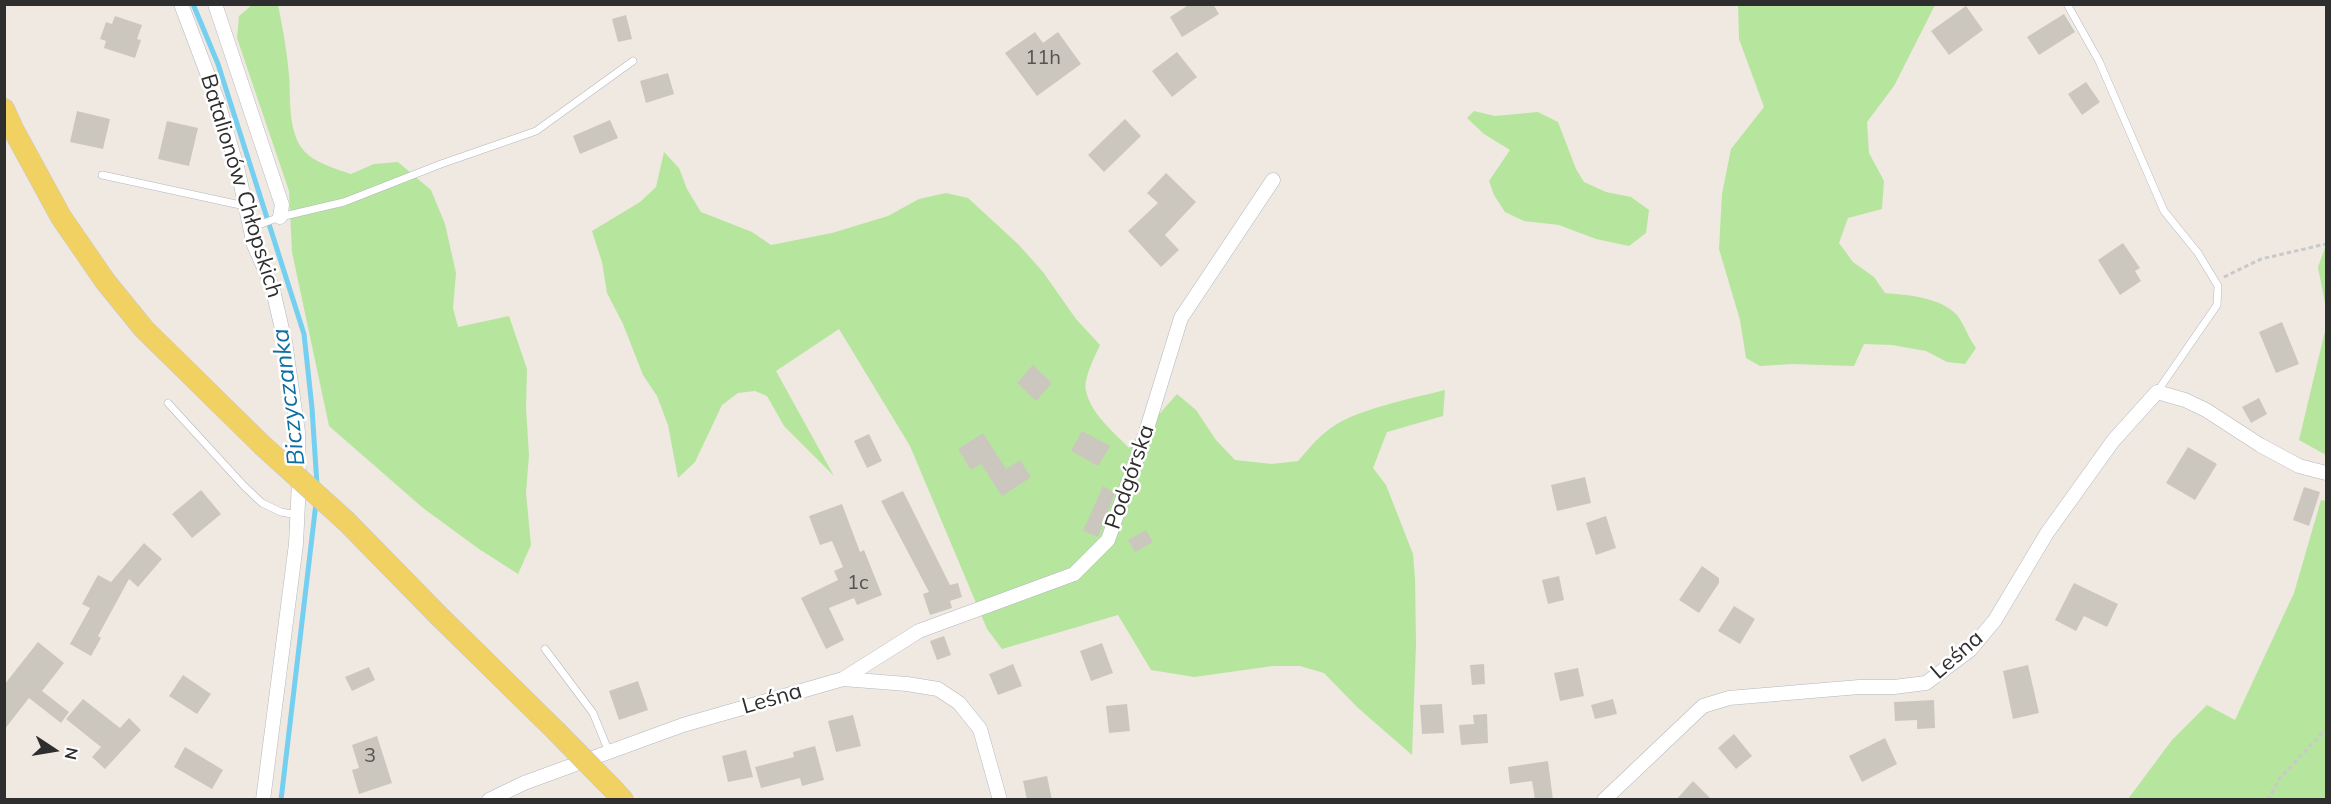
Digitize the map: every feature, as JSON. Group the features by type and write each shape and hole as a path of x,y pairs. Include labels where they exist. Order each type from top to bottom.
{"main road":[{"path":"4,109 61,216 105,281 160,346 262,445 347,522 617,793"}],"street":[{"name":"Batalionów Chłopskich","path":"182,4 218,102 238,171 245,206 253,226 255,245 272,286 285,342 298,432 299,482 296,544 263,800"},
{"path":"215,4 282,205 280,217"},
{"name":"Podgórska","path":"843,678 919,631 1074,574 1108,540 1145,435 1181,318 1273,180"},
{"path":"2157,392 2184,400 2206,410 2260,446 2299,466 2326,473"},
{"name":"Leśna","path":"1604,800 1704,706 1729,698 1926,683 1970,650 1995,620 2060,515 2113,441 2157,392"},
{"name":"Leśna","path":"489,800 524,783 683,725 843,678 938,689 959,703 980,729 1000,800"}],"lane":[{"path":"2067,4 2099,61 2164,211 2198,253 2218,286 2217,305 2157,392"},
{"path":"253,226 280,217 344,202 536,130 633,61"},
{"path":"102,174 245,206"},
{"path":"168,403 262,503 282,512 297,515"},
{"path":"545,649 593,713 609,752"}],"path":[{"path":"2218,286 2224,277 2261,259 2326,244"},
{"path":"2268,800 2280,778 2326,729"}],"green space":[{"path":"252,5 278,5 287,58 291,115 295,135 305,152 320,162 351,174 374,164 398,162 431,190 445,224 456,273 453,308 458,327 509,316 527,369 526,408 529,455 526,493 531,545 518,574 423,508 329,426 292,252 289,191 237,38 239,16"},
{"path":"1738,5 1935,5 1894,86 1867,122 1869,153 1884,181 1882,209 1848,218 1839,243 1853,262 1874,277 1885,293 1933,301 1942,304 1957,315 1976,348 1965,364 1947,362 1926,351 1892,345 1864,344 1854,366 1792,364 1760,366 1746,358 1740,320 1719,249 1722,194 1731,149 1764,107 1739,39"},
{"path":"1474,111 1495,116 1538,112 1558,122 1576,169 1584,182 1606,192 1631,197 1649,210 1646,233 1629,246 1596,239 1559,225 1524,221 1505,212 1494,195 1489,181 1510,150 1484,134 1467,118"},
{"path":"664,152 679,168 687,189 701,212 752,232 771,245 832,233 888,216 919,199 946,193 968,198 1019,245 1043,272 1076,319 1100,345 1088,374 1086,391 1098,415 1129,448 1177,394 1196,410 1216,440 1235,460 1272,464 1298,461 1323,434 1351,417 1445,390 1443,416 1387,432 1373,468 1386,485 1413,554 1416,644 1412,755 1357,707 1324,673 1300,666 1273,666 1194,677 1151,670 1118,615 1002,649 987,629 910,446 839,329 776,371 834,476 784,426 767,396 755,391 738,393 722,405 695,462 678,478 668,425 657,396 643,375 623,324 607,293 602,262 592,231 640,202 656,187"},
{"path":"2326,245 2326,308 2318,267"},
{"path":"2326,327 2326,455 2299,440"},
{"path":"2321,500 2326,501 2326,799 2128,799 2172,740 2207,705 2235,720 2294,593"}],"building":[{"path":"1190,4 1213,4 1219,14 1182,37 1170,17"},
{"path":"1966,6 1983,30 1949,55 1931,31"},
{"path":"2064,14 2075,32 2039,55 2027,37"},
{"path":"626,15 632,39 618,42 612,19"},
{"path":"115,16 142,25 137,39 141,40 135,58 104,48 106,41 100,39 106,22 112,24"},
{"path":"1035,32 1043,43 1058,32 1081,64 1037,96 1005,53"},
{"path":"1177,52 1197,77 1172,97 1152,71"},
{"path":"668,73 674,94 646,103 640,81"},
{"path":"2086,82 2100,102 2082,115 2068,94"},
{"path":"77,111 110,119 103,149 70,142"},
{"path":"1125,119 1141,136 1104,172 1088,155"},
{"path":"610,120 618,138 580,154 573,136"},
{"path":"167,121 198,128 189,166 158,159"},
{"path":"1166,173 1196,202 1165,235 1179,250 1161,267 1128,231 1158,203 1147,193"},
{"path":"2123,243 2140,268 2135,271 2141,281 2120,295 2098,260"},
{"path":"2282,322 2299,364 2276,373 2259,332"},
{"path":"1033,365 1052,383 1036,401 1017,383"},
{"path":"2259,398 2267,414 2251,423 2242,407"},
{"path":"1082,431 1110,446 1098,466 1071,451"},
{"path":"983,433 1006,469 1020,460 1031,477 1002,496 981,464 971,470 958,449"},
{"path":"869,434 882,461 867,468 854,441"},
{"path":"2188,447 2217,464 2195,500 2166,483"},
{"path":"1585,477 1591,503 1557,511 1551,485"},
{"path":"1103,486 1115,493 1098,537 1083,531"},
{"path":"2304,487 2320,492 2309,526 2293,520"},
{"path":"201,490 221,514 192,538 172,514"},
{"path":"903,491 950,585 958,583 962,597 950,601 952,608 930,615 923,594 929,592 881,501"},
{"path":"842,504 860,552 864,550 882,595 857,605 854,598 829,608 844,640 826,649 801,598 838,580 834,571 843,567 832,541 820,545 809,516"},
{"path":"1606,516 1616,548 1596,555 1586,523"},
{"path":"1146,530 1153,542 1135,552 1128,540"},
{"path":"144,543 162,559 138,587 129,579 98,636 101,638 91,656 70,644 90,608 82,604 98,575 111,582"},
{"path":"1702,566 1719,578 1719,583 1699,613 1679,600"},
{"path":"1559,576 1564,600 1548,604 1542,580"},
{"path":"2074,583 2118,604 2107,627 2084,616 2076,631 2055,620"},
{"path":"1734,606 1755,619 1740,644 1718,631"},
{"path":"944,636 951,655 937,660 930,641"},
{"path":"38,642 64,663 42,691 69,712 61,723 29,698 4,730 4,685"},
{"path":"1102,643 1113,673 1091,681 1080,651"},
{"path":"1013,664 1022,686 998,695 989,674"},
{"path":"1484,664 1485,684 1472,685 1470,665"},
{"path":"2028,665 2039,713 2013,719 2003,671"},
{"path":"369,667 375,680 352,691 345,677"},
{"path":"1578,668 1584,696 1560,701 1554,673"},
{"path":"183,675 211,694 197,714 169,696"},
{"path":"638,681 648,710 619,720 609,691"},
{"path":"83,699 120,728 129,718 141,730 105,769 92,757 101,747 66,719"},
{"path":"1613,699 1617,714 1595,719 1591,705"},
{"path":"1934,700 1935,728 1917,729 1917,720 1895,721 1894,702"},
{"path":"1127,704 1130,731 1109,733 1106,706"},
{"path":"1442,704 1444,733 1422,734 1420,705"},
{"path":"1487,714 1488,743 1461,745 1459,725 1474,724 1473,715"},
{"path":"853,715 861,746 836,752 828,721"},
{"path":"1734,734 1752,756 1736,769 1718,748"},
{"path":"377,736 392,783 359,794 352,770 359,768 352,745"},
{"path":"1885,738 1897,764 1862,782 1849,756"},
{"path":"815,746 824,780 802,786 800,778 761,788 755,767 794,757 793,752"},
{"path":"185,747 223,770 212,789 174,767"},
{"path":"746,750 753,777 728,782 722,756"},
{"path":"1548,761 1553,800 1535,800 1532,781 1510,784 1508,767"},
{"path":"1047,776 1052,800 1027,800 1023,781"},
{"path":"1693,781 1712,800 1676,800"}],"waterway":[{"name":"Biczyczanka","path":"193,4 218,64 304,334 317,485"},
{"name":"Biczyczanka","path":"281,800 316,503"}]}
